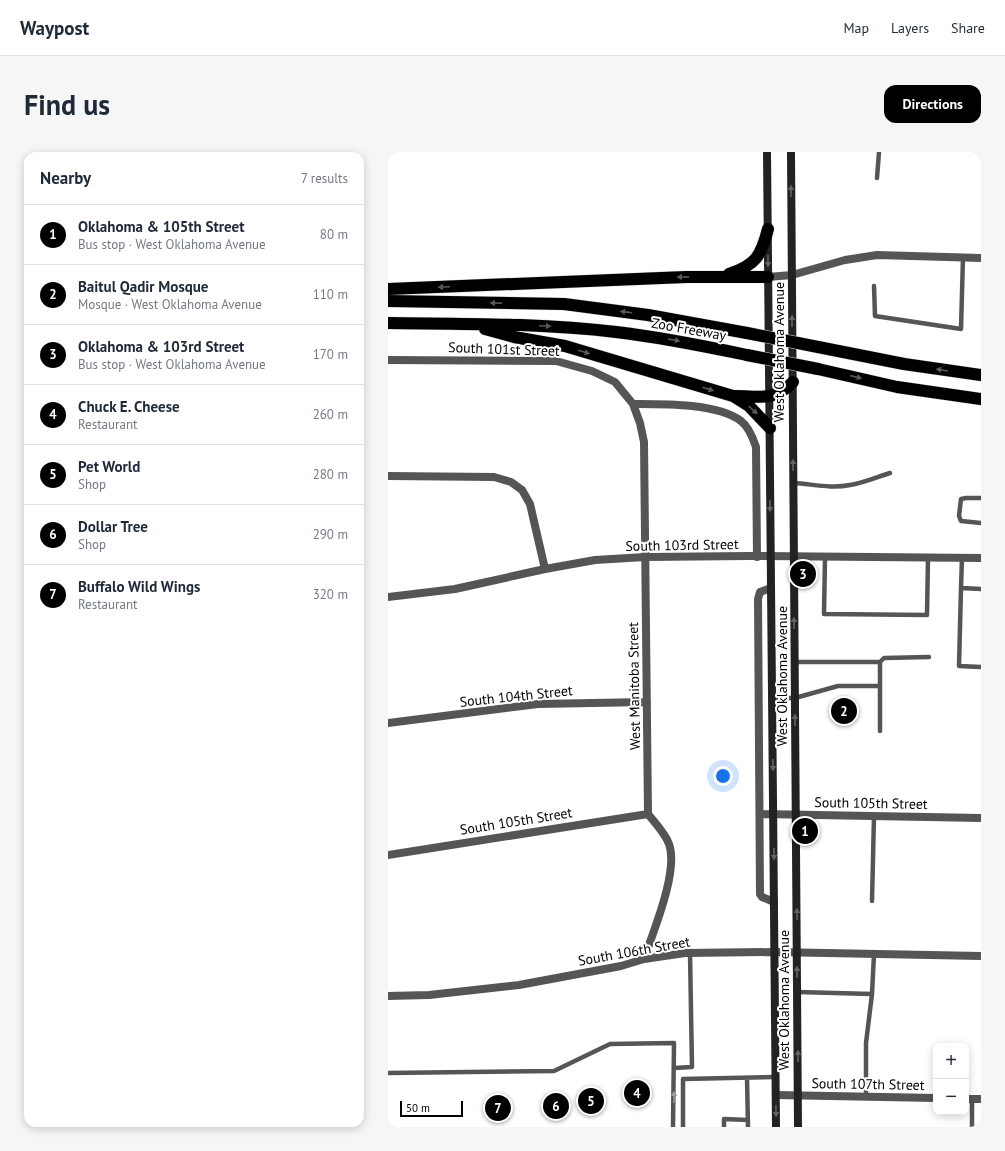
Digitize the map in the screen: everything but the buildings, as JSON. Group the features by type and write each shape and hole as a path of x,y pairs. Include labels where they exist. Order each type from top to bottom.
{"highway":[{"path":"722,277 755,262 764,244 768,229"},
{"path":"388,289 722,277 768,277"},
{"name":"Zoo Freeway","path":"388,301 564,304 648,315 904,364 981,376"},
{"name":"Zoo Freeway","path":"388,323 549,326 616,332 671,340 818,369 897,387 981,399"},
{"path":"464,324 514,337 565,346 733,396 770,397 784,391 793,382"},
{"path":"733,396 749,406 770,428"}],"main road":[{"name":"West Oklahoma Avenue","path":"767,152 776,1127"},
{"name":"West Oklahoma Avenue","path":"791,152 798,1127"}],"street":[{"path":"768,277 792,275 845,260 877,255 981,258"},
{"name":"South 101st Street","path":"388,360 556,361 592,371 615,382 633,404"},
{"path":"633,404 681,404 720,412 741,421 751,433 756,447 757,557"},
{"name":"West Manitoba Street","path":"633,404 640,423 644,442 648,814"},
{"path":"388,476 494,477 511,482 522,490 530,504 545,569"},
{"name":"South 103rd Street","path":"388,597 455,589 545,569 595,560 645,557 981,558"},
{"name":"West Oklahoma Avenue","path":"771,588 760,592 758,599 760,894 762,897 774,902"},
{"name":"South 104th Street","path":"388,723 538,704 647,702"},
{"path":"644,959 668,887 672,864 669,844 648,814"},
{"name":"South 105th Street","path":"388,854 648,814"},
{"name":"South 105th Street","path":"760,814 981,818"},
{"name":"South 106th Street","path":"388,996 429,995 519,985 621,966 644,959 690,953 797,952 981,956"},
{"name":"South 107th Street","path":"776,1094 933,1098"},
{"path":"969,1099 981,1099"}],"lane":[{"path":"877,178 879,152"},
{"path":"874,286 875,316 961,329 963,257"},
{"path":"794,483 819,486 850,485 890,473"},
{"path":"981,498 961,499 959,504 959,516 961,521 966,523 981,523"},
{"path":"825,557 824,614 927,615 928,558"},
{"path":"962,558 959,666 981,667"},
{"path":"961,588 981,589"},
{"path":"795,662 880,662 884,658 929,658"},
{"path":"880,662 880,731"},
{"path":"772,698 795,698 838,686 880,686"},
{"path":"872,901 874,816"},
{"path":"674,1068 692,1067 690,953"},
{"path":"866,1096 866,1043 872,994 874,954"},
{"path":"797,992 872,994"},
{"path":"388,1073 554,1071 610,1044 674,1043 673,1127"},
{"path":"683,1127 683,1079 776,1077"},
{"path":"747,1078 748,1127"},
{"path":"969,1099 972,1127"},
{"path":"724,1127 724,1119 748,1120"}],"place":[{"name":"Oklahoma & 103rd Street","path":"803,574"},
{"name":"Baitul Qadir Mosque","path":"844,711"},
{"name":"Oklahoma & 105th Street","path":"805,831"},
{"name":"Chuck E. Cheese","path":"637,1093"},
{"name":"Pet World","path":"591,1101"},
{"name":"Dollar Tree","path":"556,1106"},
{"name":"Buffalo Wild Wings","path":"498,1108"}]}
